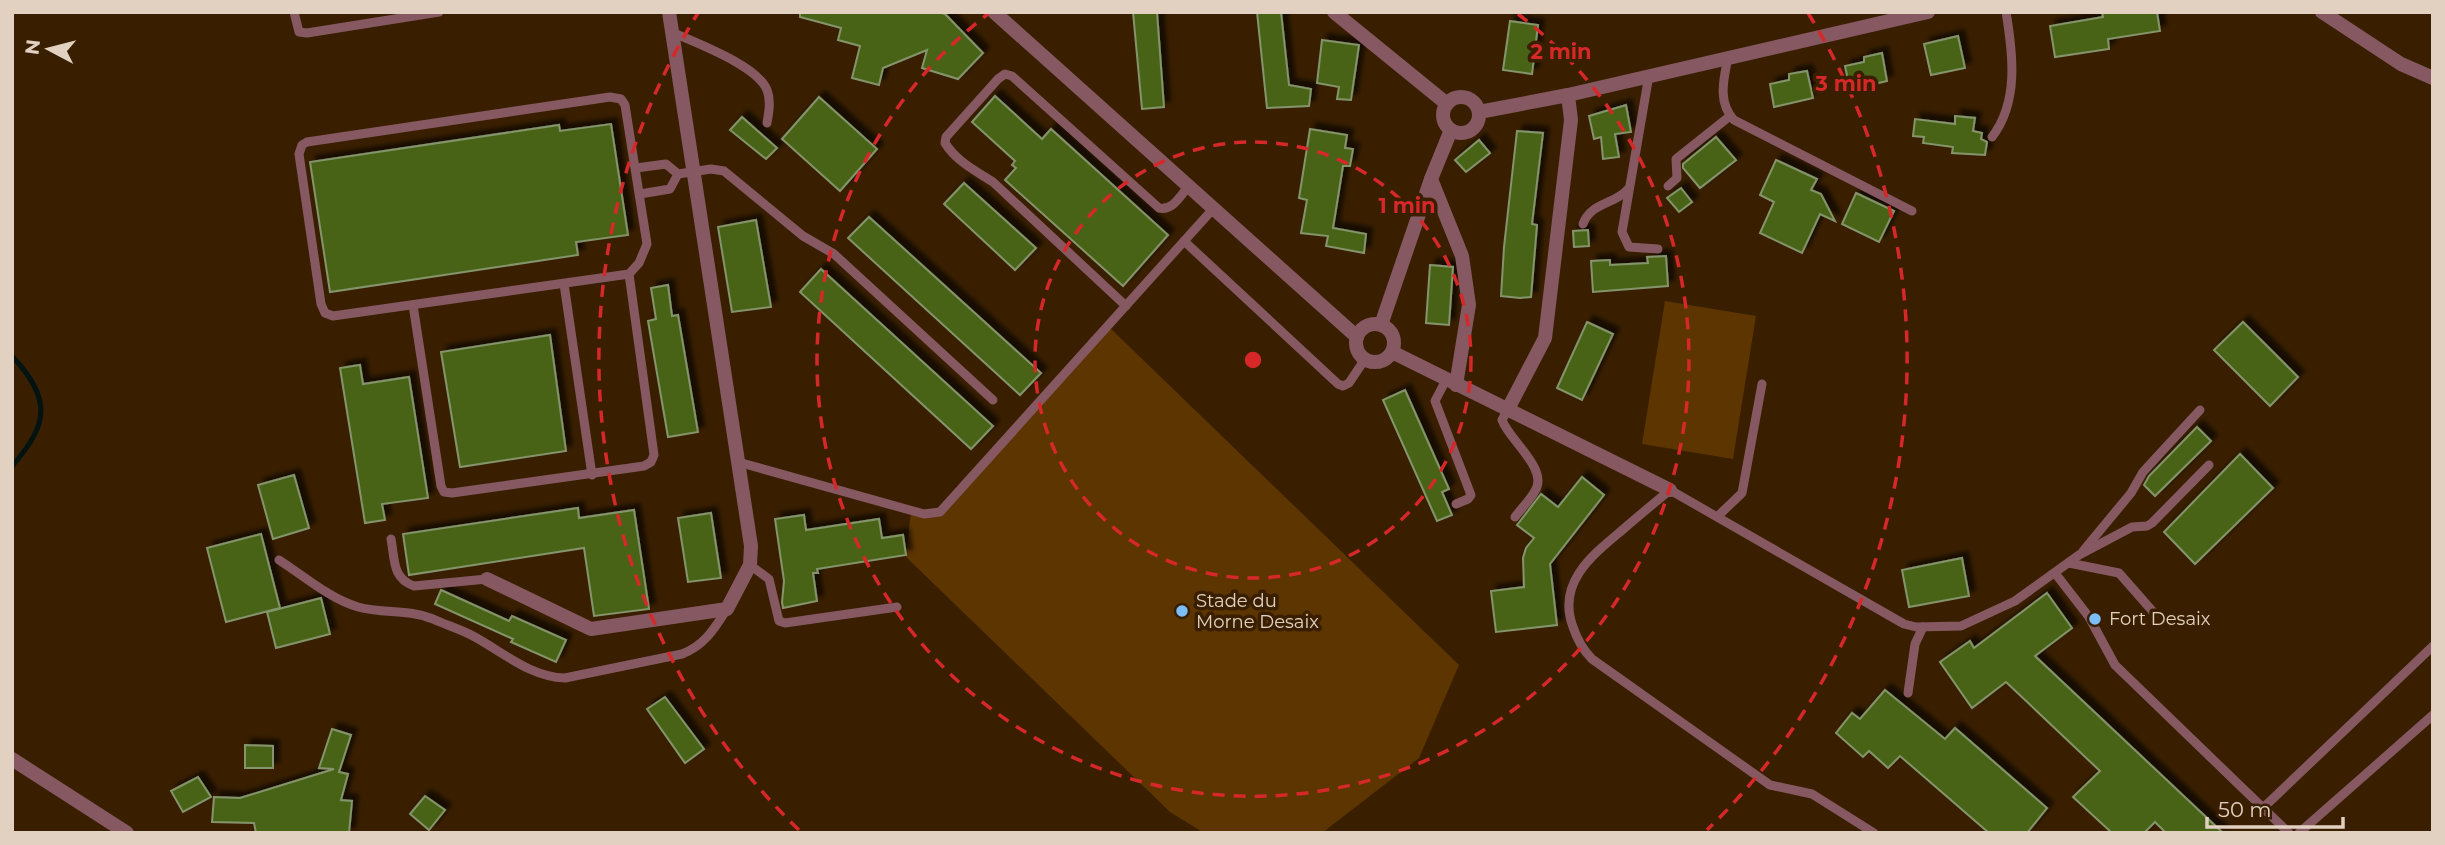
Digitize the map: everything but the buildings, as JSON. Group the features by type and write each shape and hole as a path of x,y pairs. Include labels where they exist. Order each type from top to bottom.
{"street":[{"path":"487,579 591,628 727,609 750,565 751,546 738,462 685,173 668,12"},
{"path":"994,12 1357,337"},
{"path":"1334,12 1447,104"},
{"path":"1479,112 1568,95 1928,12"},
{"path":"2322,12 2401,64 2433,78"},
{"path":"1508,409 1545,338 1571,120 1568,95"},
{"path":"1456,97 1474,101 1479,112 1477,124 1462,133 1451,130 1443,115 1447,104 1456,97"},
{"path":"1381,325 1431,178 1451,130"},
{"path":"1431,178 1461,256 1468,293 1468,321 1451,383"},
{"path":"1381,325 1387,328 1394,339 1392,352 1377,362 1365,359 1357,350 1357,337 1364,327 1381,325"},
{"path":"1392,352 1670,490"},
{"path":"12,759 127,833"}],"lane":[{"path":"294,12 299,32 307,33 386,16 439,12"},
{"path":"1992,137 2002,124 2011,95 2007,12"},
{"path":"672,32 742,66 758,78 768,91 767,123"},
{"path":"1728,57 1723,90 1730,117 1912,211"},
{"path":"1126,306 993,182 974,172 945,143 946,137 1005,74 1012,76 1159,208 1171,207 1188,187"},
{"path":"1649,75 1622,232 1629,247 1658,249"},
{"path":"610,97 621,99 625,105 636,168 648,244 639,263 629,274 333,316 325,313 321,304 299,154 302,145 307,142 610,97"},
{"path":"1668,186 1677,178 1676,159 1730,117"},
{"path":"636,168 666,163 685,173 711,169 724,171 803,236 834,254 993,400"},
{"path":"640,194 670,189 685,173"},
{"path":"1583,224 1592,209 1622,196 1630,187"},
{"path":"738,462 924,514 940,512 1213,209"},
{"path":"1184,241 1338,384 1343,386 1349,383 1365,359"},
{"path":"413,305 444,492 592,475 645,466 651,462 654,455 629,274"},
{"path":"564,284 592,475"},
{"path":"1451,383 1435,401 1471,495 1456,504"},
{"path":"1718,516 1742,493 1762,384"},
{"path":"1508,409 1502,420 1506,430 1534,464 1538,479 1537,489 1514,517"},
{"path":"2079,555 2131,493 2143,471 2200,410"},
{"path":"1874,833 1812,793 1782,789 1755,776 1586,653 1579,643 1568,607 1577,573 1590,557 1670,490 1904,624 1923,627 1961,626 2015,601 2079,555 2132,527 2152,523 2209,466"},
{"path":"391,539 396,572 403,582 414,586 487,579"},
{"path":"279,560 345,603 361,608 413,612 428,617 471,635 526,668 549,677 565,678 682,654 697,648 711,635 727,609"},
{"path":"2069,563 2119,573 2155,614"},
{"path":"750,565 769,579 779,621 785,623 897,607"},
{"path":"2055,573 2089,617 2115,665 2289,833"},
{"path":"1908,693 1915,644 1923,627"},
{"path":"2263,808 2433,646"},
{"path":"2299,833 2433,715"}],"shaded area":[{"path":"1665,301 1756,316 1733,459 1642,444"},
{"name":"Stade du Morne Desaix","path":"1108,326 1459,665 1419,758 1322,833 1204,833 1170,812 906,557 911,511 934,514"}],"waterway":[{"path":"12,356 34,385 41,411 33,437 12,466"}],"place":[{"name":"Stade du Morne Desaix","path":"1182,611"},
{"name":"Fort Desaix","path":"2095,619"}]}
